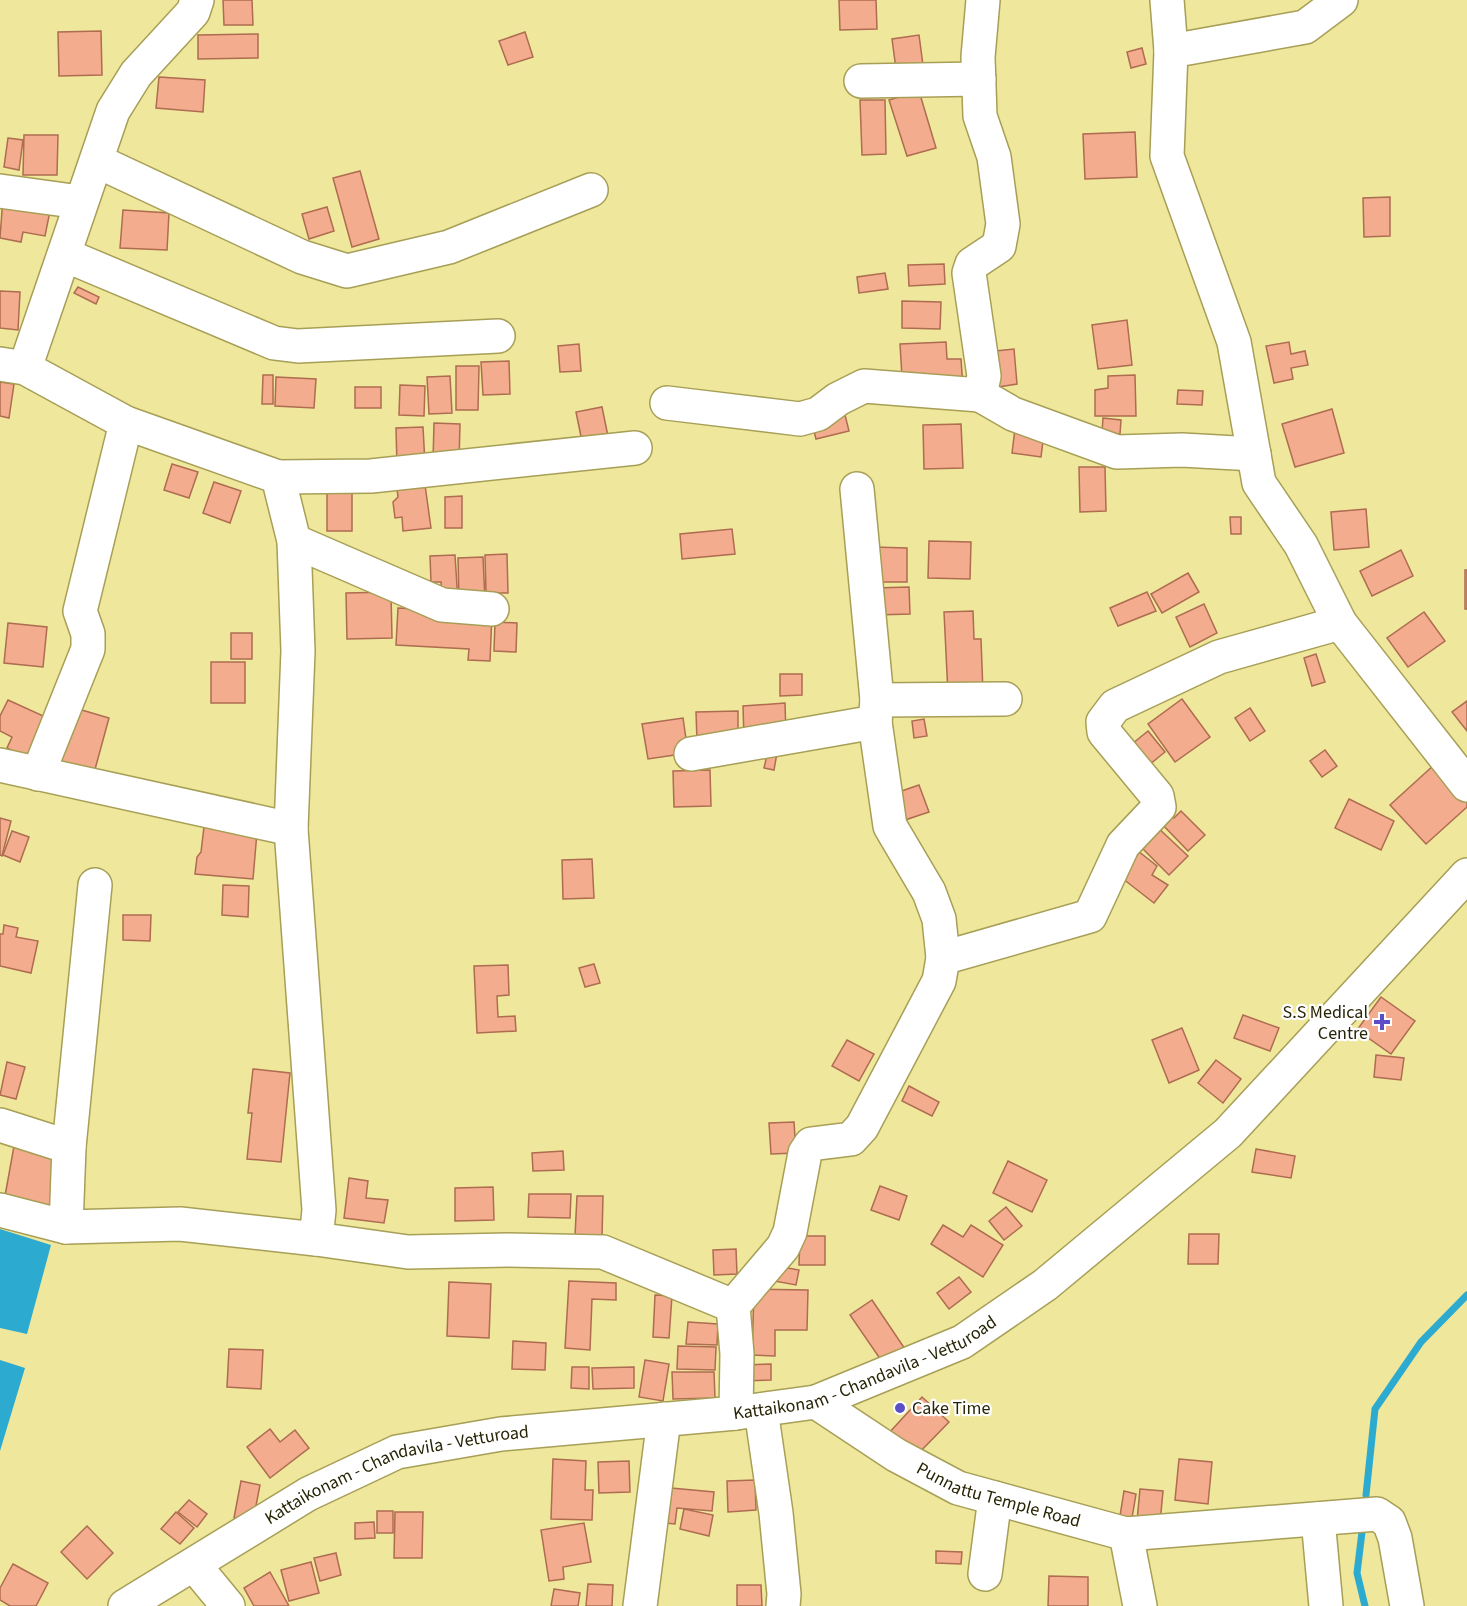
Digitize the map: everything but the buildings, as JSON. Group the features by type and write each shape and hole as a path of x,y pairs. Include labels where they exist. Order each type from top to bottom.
{"street":[{"path":"197,0 193,12 136,74 113,111 97,161 80,202 65,255 13,366 126,423 278,477 371,476 635,448"},
{"path":"980,396 984,376 969,273 972,264 999,246 1003,224 994,157 980,116 979,79 983,0"},
{"path":"1167,0 1171,51 1167,156 1233,342 1259,483 1300,545 1340,623 1467,784"},
{"path":"1171,51 1305,27 1341,0"},
{"path":"861,81 979,79"},
{"path":"97,161 302,257 347,271 449,247 591,190"},
{"path":"0,191 80,202"},
{"path":"65,255 274,343 298,346 498,336"},
{"path":"667,403 800,419 818,414 838,399 864,386 980,396 1013,414 1117,452 1182,450 1254,454"},
{"path":"38,774 88,649 88,634 80,610 126,423"},
{"path":"278,477 294,541 298,651 291,829 319,1210 316,1239"},
{"path":"783,1606 776,1513 748,1411 737,1354 733,1306 783,1247 790,1232 805,1153 812,1144 851,1139 862,1127 939,981 943,958 939,919 929,892 890,826 876,711 857,489"},
{"path":"294,541 442,605 492,609"},
{"path":"943,958 1090,916 1122,845 1159,807 1157,796 1104,732 1103,722 1115,706 1220,657 1340,623"},
{"path":"691,754 876,711 1005,699"},
{"path":"0,765 291,829"},
{"name":"Kattaikonam - Chandavila - Vetturoad","path":"125,1606 195,1566 308,1494 397,1452 501,1434 748,1411 816,1402 962,1342 1045,1285 1228,1133 1467,875"},
{"path":"66,1227 69,1147 95,885"},
{"path":"0,1125 69,1147"},
{"path":"0,1210 66,1227 180,1224 408,1252 509,1250 603,1252 733,1306"},
{"name":"Punnattu Temple Road","path":"816,1402 896,1455 958,1488 1126,1534 1377,1514 1389,1522 1395,1538 1407,1606"},
{"path":"640,1606 664,1419"},
{"path":"985,1574 995,1498"},
{"path":"1318,1519 1326,1606"},
{"path":"1126,1534 1140,1606"},
{"path":"195,1566 228,1606"}],"water":[{"path":"0,1229 51,1245 27,1334 0,1328"},
{"path":"0,1360 25,1368 0,1451"}],"waterway":[{"path":"1366,1495 1375,1409 1421,1342 1467,1295"},
{"path":"1362,1532 1357,1573 1365,1606"}],"place":[{"name":"S.S Medical Centre","path":"1382,1022"},
{"name":"Cake Time","path":"900,1408"}]}
